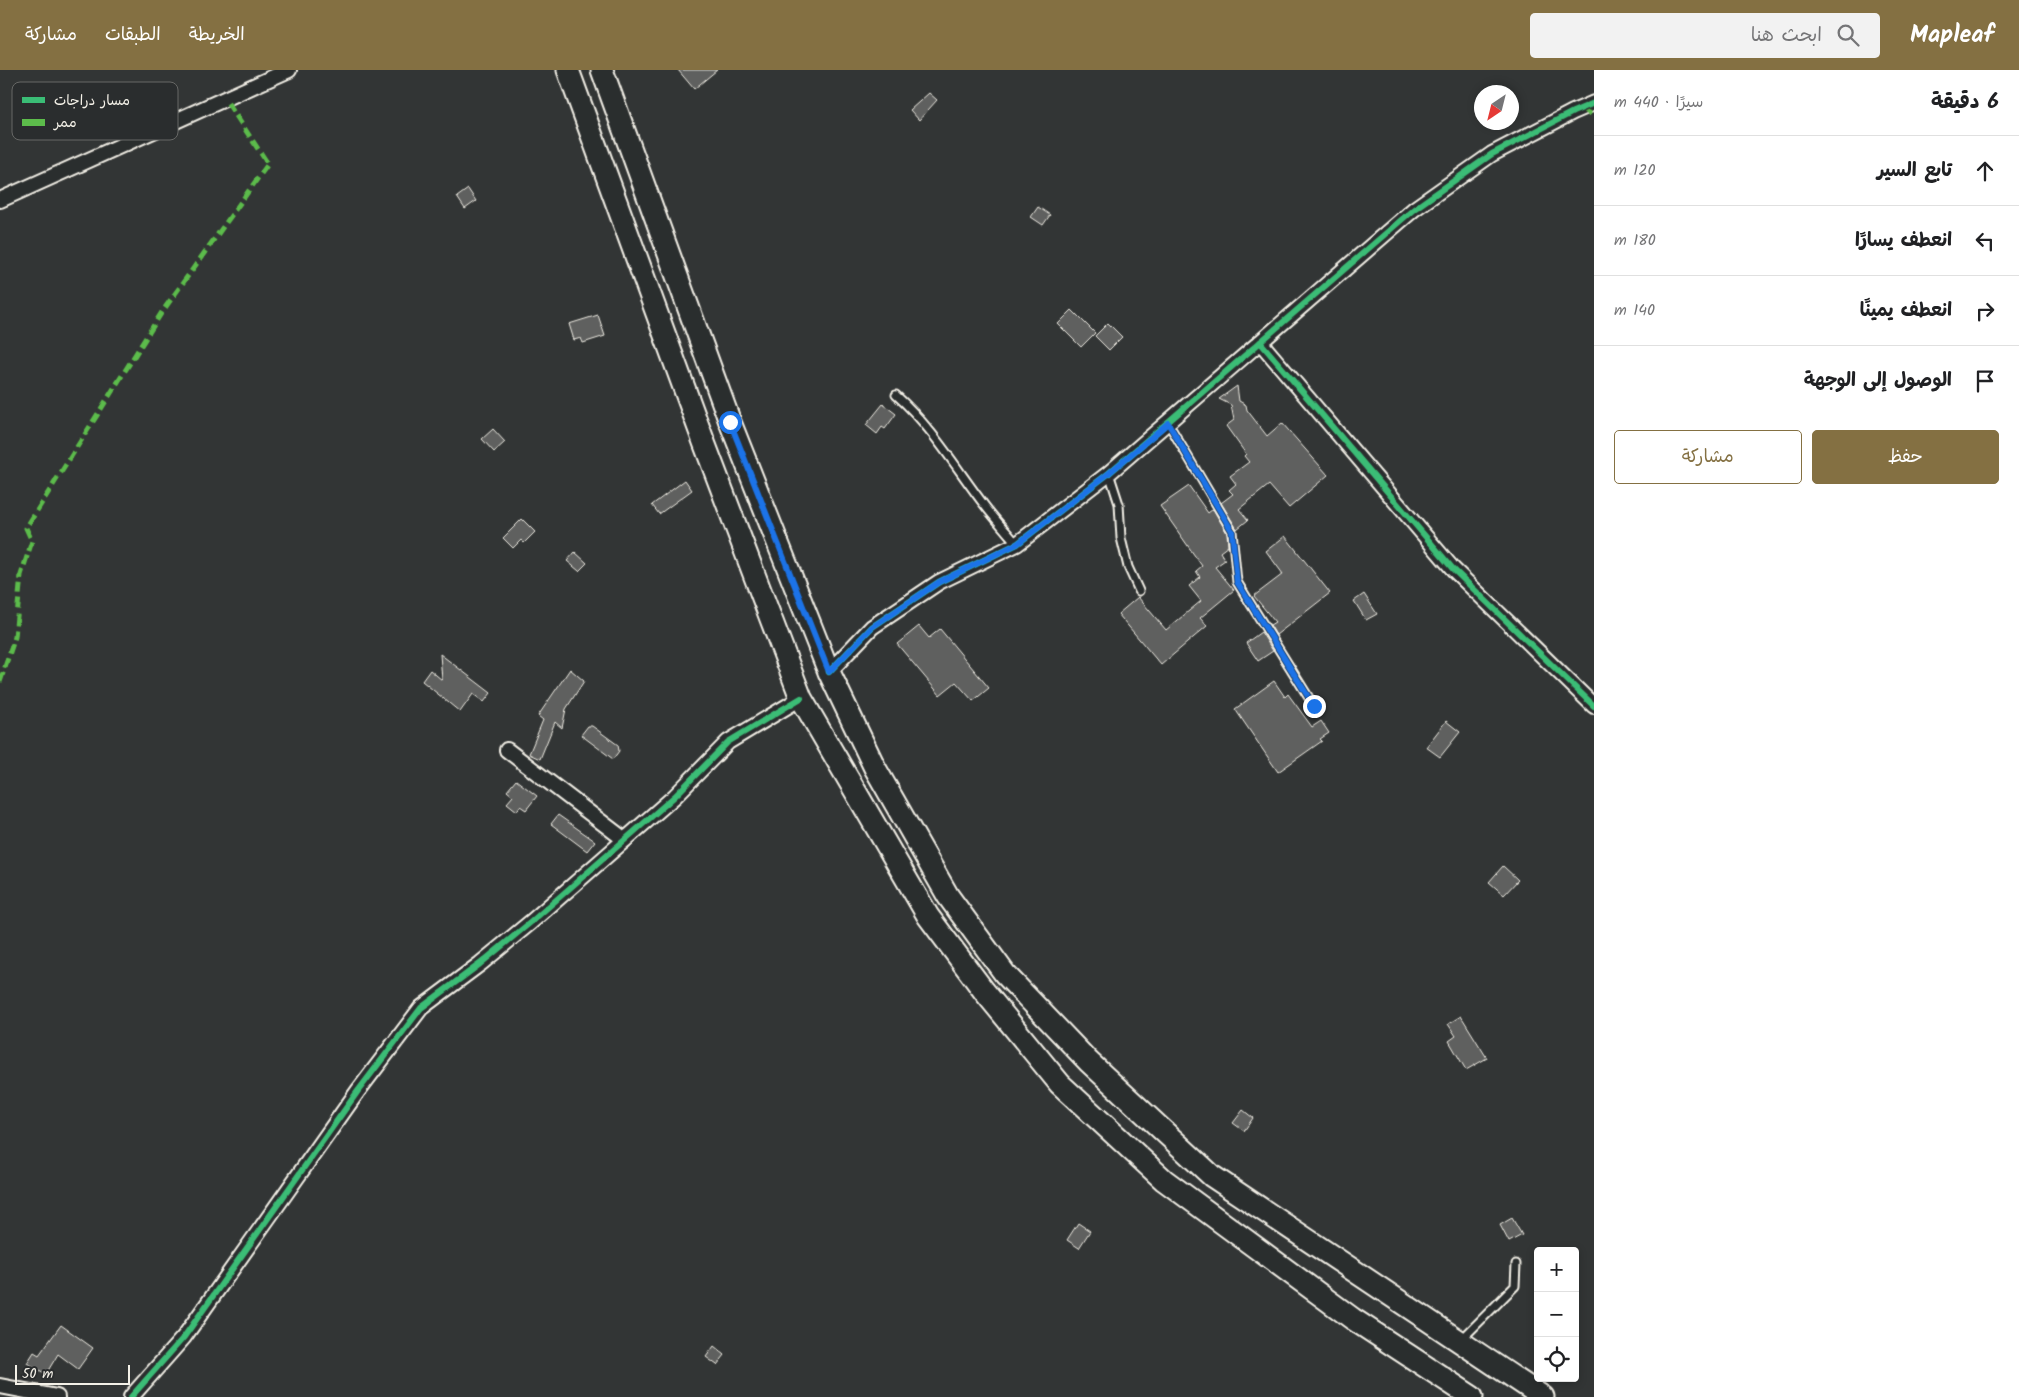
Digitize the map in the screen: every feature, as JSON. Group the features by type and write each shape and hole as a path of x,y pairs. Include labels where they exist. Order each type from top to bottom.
{"main road":[{"path":"568,70 705,446 801,698 928,916 984,991 1060,1084 1164,1180 1353,1319 1472,1397"},
{"path":"602,70 730,422 829,672 875,768 948,896 1005,974 1089,1062 1212,1176 1543,1397"}],"street":[{"path":"178,120 289,70"},
{"path":"829,672 872,627 939,582 1017,544 1109,473 1414,209 1492,154 1594,103"},
{"path":"0,200 133,140"},
{"path":"1260,342 1453,569 1594,706"},
{"path":"132,1397 184,1337 358,1091 421,1008 480,964 531,922 675,796 728,742 801,698"},
{"path":"507,750 625,840"},
{"path":"0,1386 57,1397"}],"lane":[{"path":"896,395 916,412 986,507 1017,544"},
{"path":"1168,423 1232,531 1237,582 1314,706"},
{"path":"1109,473 1119,504 1121,538 1128,567 1139,591"},
{"path":"1460,1342 1515,1286 1516,1264"}],"building":[{"path":"678,70 717,70 694,89"},
{"path":"929,93 937,100 919,120 910,110"},
{"path":"468,189 476,201 465,209 457,197"},
{"path":"1038,207 1050,215 1043,225 1031,217"},
{"path":"1072,310 1095,333 1081,347 1058,324"},
{"path":"598,315 605,336 583,343 581,338 574,340 569,324"},
{"path":"1108,323 1122,337 1109,350 1095,336"},
{"path":"1237,386 1239,401 1246,405 1247,410 1267,436 1282,423 1328,475 1289,508 1269,485 1239,509 1248,520 1237,529 1221,503 1233,494 1229,490 1236,484 1230,476 1249,462 1244,456 1246,454 1226,426 1234,420 1231,405 1219,399"},
{"path":"883,404 896,414 885,429 882,427 877,434 866,425"},
{"path":"493,429 505,442 494,452 482,439"},
{"path":"685,480 692,490 659,514 652,505"},
{"path":"1189,486 1208,513 1213,509 1227,533 1228,546 1220,552 1225,560 1215,567 1234,590 1200,618 1207,626 1161,665 1118,614 1138,597 1166,630 1201,601 1189,586 1200,577 1196,571 1202,566 1160,506"},
{"path":"522,519 535,532 524,543 521,540 513,548 503,538"},
{"path":"1285,536 1330,593 1276,635 1270,625 1275,622 1254,596 1283,574 1266,551"},
{"path":"575,552 587,563 579,571 567,561"},
{"path":"1364,594 1377,614 1366,620 1354,601"},
{"path":"919,626 929,638 940,629 989,688 973,701 956,682 940,695 897,644"},
{"path":"1261,632 1273,651 1258,661 1246,643"},
{"path":"440,654 491,693 484,702 473,694 460,712 422,681 430,670 442,680"},
{"path":"570,669 584,681 566,709 562,728 555,722 540,759 529,754 543,720 538,716"},
{"path":"1274,681 1285,697 1288,694 1312,727 1321,721 1329,733 1320,739 1322,741 1278,772 1235,709"},
{"path":"1446,721 1460,732 1440,757 1426,747"},
{"path":"588,726 592,726 618,745 619,751 613,759 581,735"},
{"path":"516,780 537,796 526,810 520,806 517,811 507,803 513,796 507,791"},
{"path":"558,815 595,841 587,851 551,824"},
{"path":"1503,866 1518,880 1504,895 1489,882"},
{"path":"1461,1016 1487,1058 1466,1070 1449,1041 1456,1036 1448,1024"},
{"path":"1243,1110 1253,1118 1244,1131 1233,1123"},
{"path":"1512,1218 1522,1235 1509,1242 1500,1225"},
{"path":"1078,1223 1090,1231 1079,1248 1067,1240"},
{"path":"61,1325 93,1348 78,1369 58,1354 46,1374 27,1363 34,1352 39,1355"},
{"path":"714,1346 725,1355 717,1365 706,1357"}],"marked path":[{"path":"0,682 15,637 21,575 32,541 26,528 162,312 268,164 225,99"},
{"path":"1583,108 1594,118"}],"cycle path":[{"path":"829,672 872,627 939,582 1017,544 1109,473 1414,209 1492,154 1594,103"},
{"path":"1260,342 1453,569 1594,706"},
{"path":"131,1397 184,1337 358,1091 421,1008 480,964 531,922 675,796 728,742 801,698"}],"route":[{"path":"730,422 829,672 872,627 939,582 1017,544 1109,473 1168,423 1232,531 1237,582 1314,706"}]}
